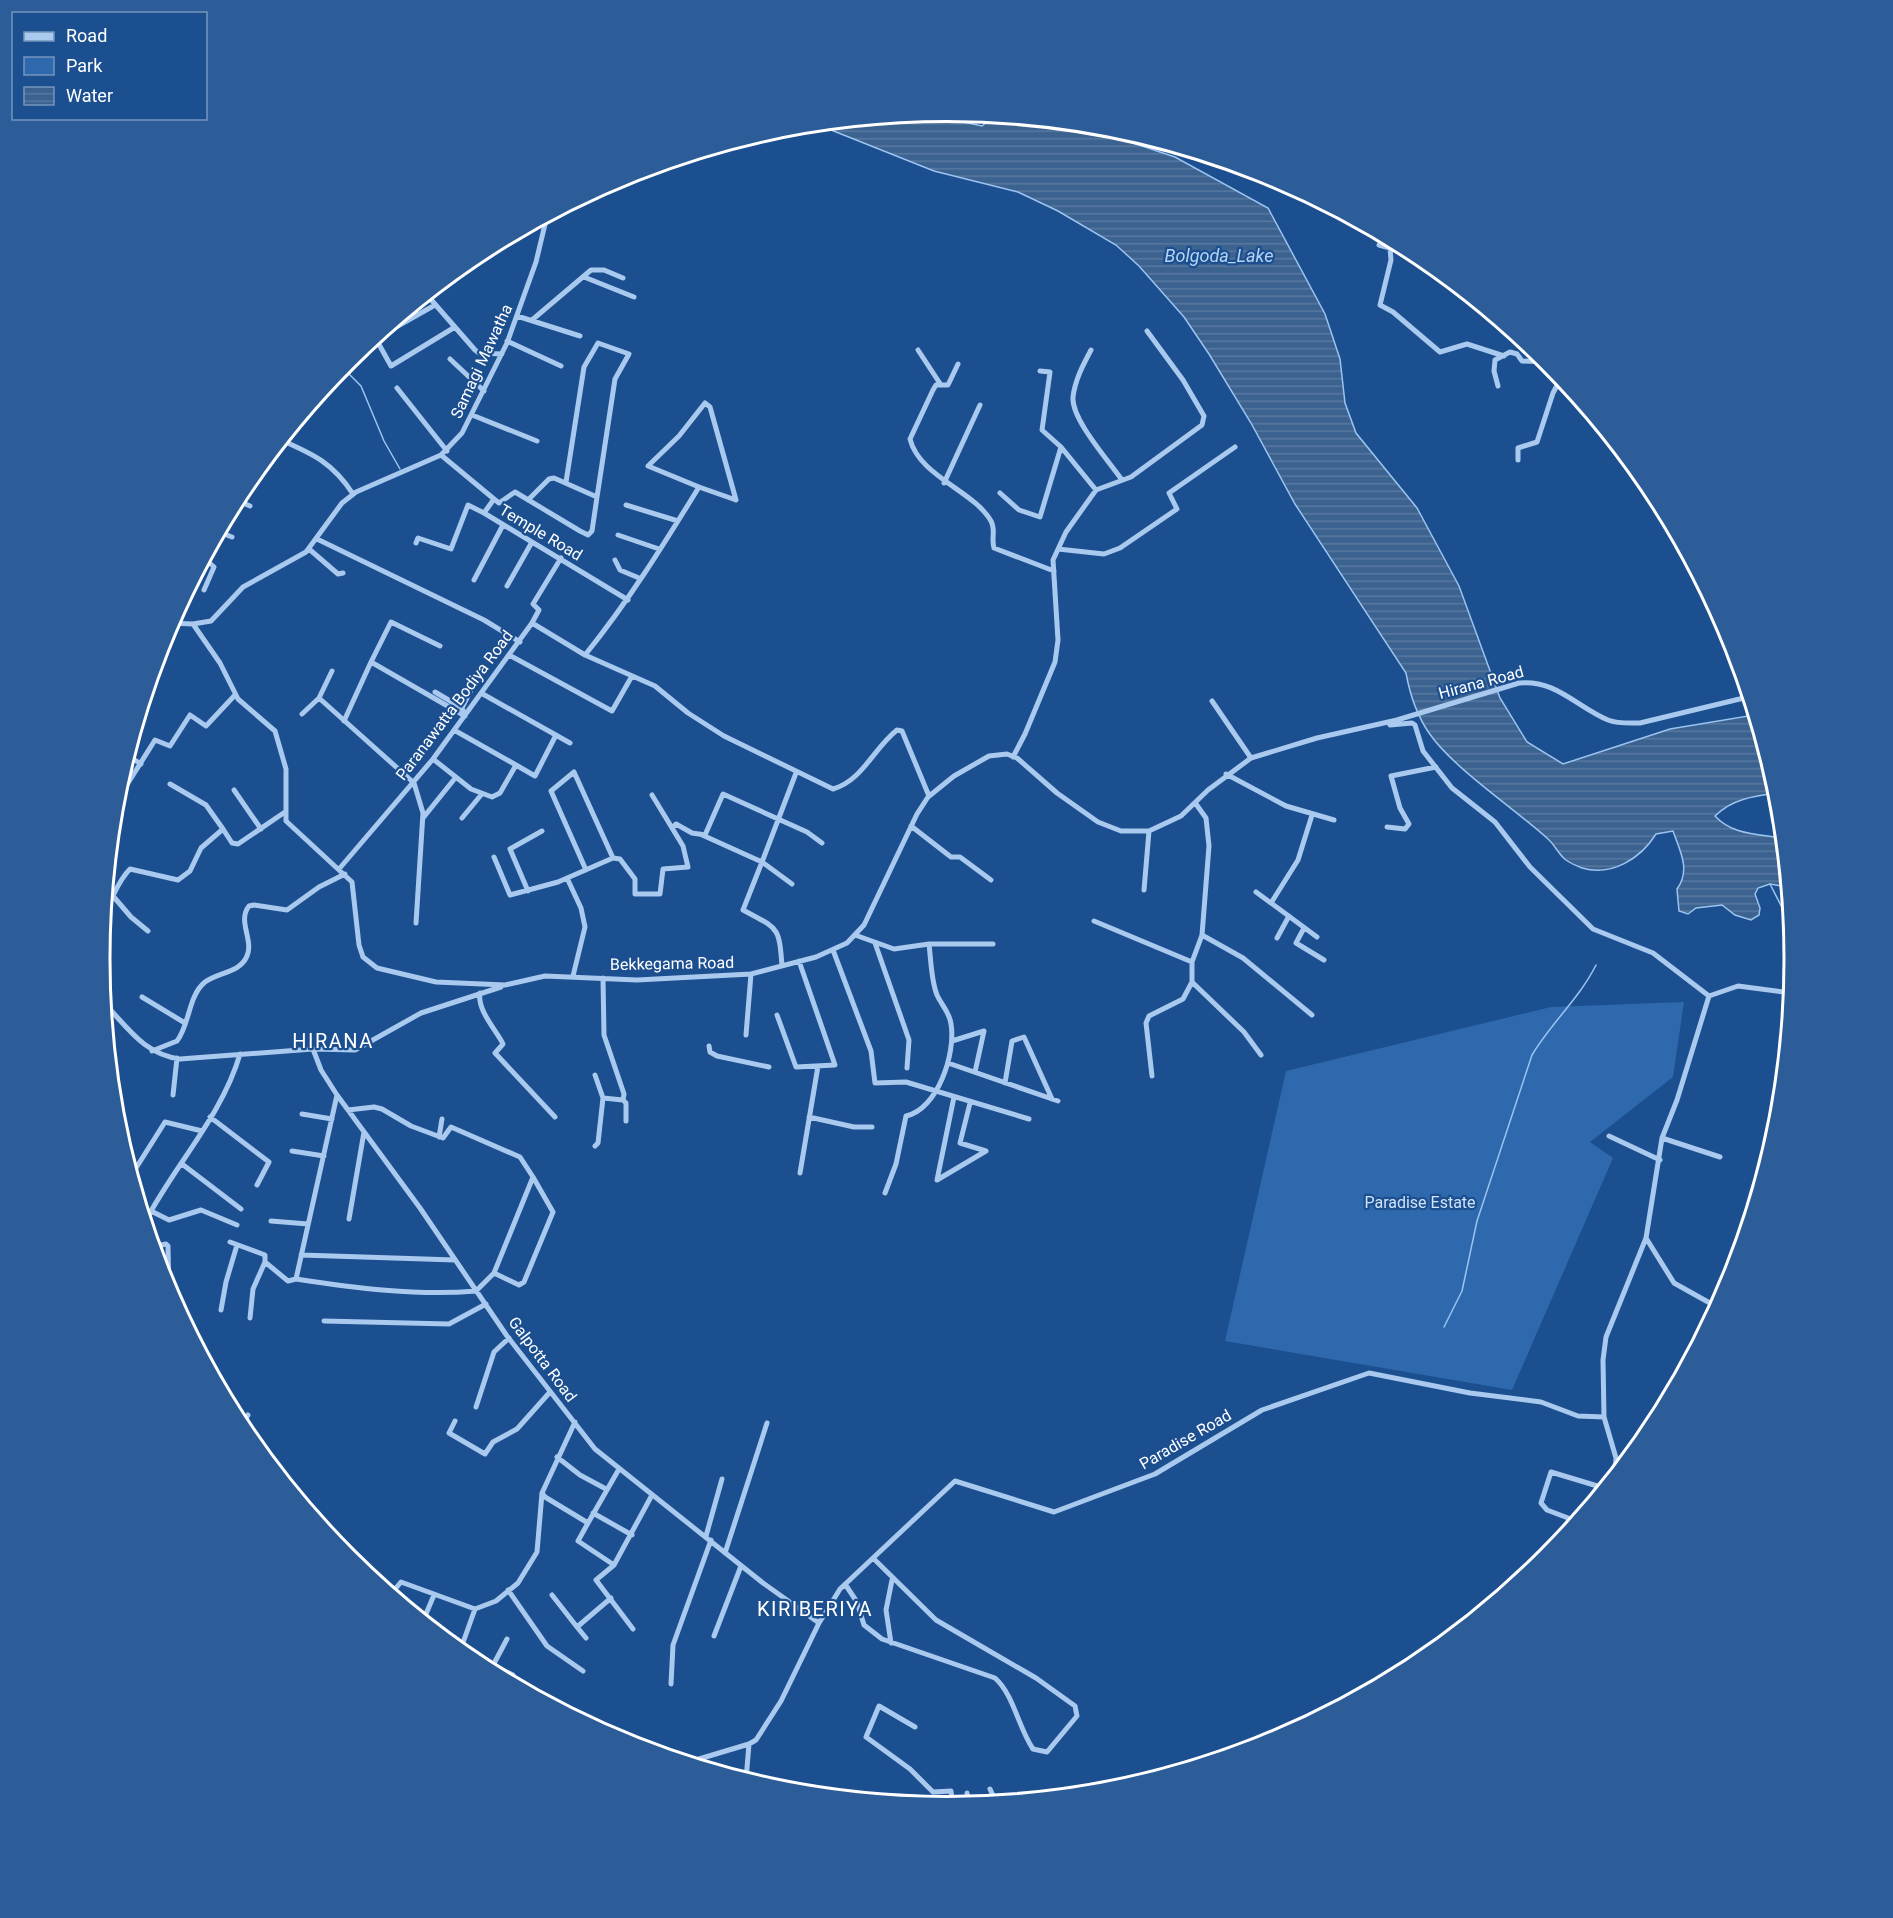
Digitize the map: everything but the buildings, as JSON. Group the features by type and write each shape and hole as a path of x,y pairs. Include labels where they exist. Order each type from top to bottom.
{"street":[{"name":"Samagi Mawatha","path":"193,624 211,621 243,587 309,549 342,503 353,494 376,481 447,451 462,433 502,354 536,262 545,225"},
{"path":"1379,245 1386,247"},
{"path":"1390,250 1391,260 1380,305 1393,312 1440,352 1467,344 1504,356"},
{"path":"532,320 597,269 623,278"},
{"path":"584,277 634,297"},
{"path":"431,300 479,353 502,354"},
{"path":"404,322 435,304"},
{"path":"517,316 580,336"},
{"path":"379,345 391,366 455,327"},
{"path":"1146,331 1183,380 1204,416 1202,425 1131,477 1096,490 1066,532 1053,560 1058,640 1055,662 1013,757 1098,822 1121,831 1149,831 1181,816 1226,774 1251,758 1212,701"},
{"path":"507,341 561,366"},
{"path":"494,499 499,504 515,492 588,535 593,525 615,379 629,354 617,348 598,343 584,368 566,482"},
{"path":"918,350 941,385"},
{"path":"1091,350 1080,372 1073,399 1076,415 1122,480"},
{"path":"1498,386 1494,370 1496,360 1510,352 1516,354 1522,361 1532,361"},
{"path":"450,359 484,391"},
{"path":"958,364 948,385 936,385 933,390 910,439 912,447 944,483 968,497 990,519 994,529 994,548 1054,571"},
{"path":"1040,371 1050,372 1042,430 1061,447 1096,490"},
{"path":"1518,460 1518,448 1537,442 1556,386"},
{"path":"396,388 447,451"},
{"path":"705,403 710,407 736,500 699,487 648,466 679,436 705,403"},
{"path":"944,483 980,405"},
{"path":"472,415 537,441"},
{"path":"287,443 324,460 353,494"},
{"path":"1000,493 1019,510 1040,517 1061,447"},
{"path":"1058,549 1104,554 1120,548 1177,509 1169,493 1234,447"},
{"name":"Temple Road","path":"441,455 494,499 484,513 628,600"},
{"path":"528,500 549,479 566,482 597,497"},
{"path":"585,655 628,600 639,578 699,487"},
{"path":"245,504 250,506"},
{"path":"416,543 418,538 451,549 468,505 484,513"},
{"path":"626,505 678,521"},
{"path":"474,580 503,525"},
{"path":"225,534 232,537"},
{"path":"618,535 659,549"},
{"path":"317,539 474,615 520,642"},
{"path":"507,586 532,542"},
{"path":"309,549 338,574 343,573"},
{"path":"532,623 539,610 533,604 561,558"},
{"path":"615,560 620,570 639,578"},
{"path":"204,590 214,567 210,563"},
{"path":"344,721 391,622 440,646"},
{"path":"152,1051 177,1041 196,993 205,982 238,967 249,954 244,918 249,906 287,910 319,887 345,874 296,833 286,821 286,769 275,731 235,695 220,663 193,624 180,623"},
{"name":"Paranawatta Bodiya Road","path":"339,869 433,759 532,623 585,655 655,686 688,713 724,736 833,789 845,785 860,773 883,742 897,730 902,731 929,796"},
{"path":"509,655 612,711 632,676"},
{"path":"371,662 465,716"},
{"path":"302,714 319,698 332,671"},
{"path":"462,708 476,680"},
{"name":"Hirana Road","path":"1251,758 1317,738 1397,720 1506,686 1532,681 1546,685 1610,721 1626,723 1640,723 1742,699"},
{"path":"435,692 462,708 465,716"},
{"path":"481,693 570,743"},
{"path":"129,782 155,740 170,746 190,715 206,726 235,695"},
{"path":"319,698 414,783 423,818 416,923"},
{"path":"1386,723 1415,725 1423,751 1452,788 1496,822 1530,867 1593,929 1653,953 1709,996"},
{"path":"454,730 535,776 556,735"},
{"name":"Bekkegama Road","path":"345,874 352,882 359,945 363,957 377,968 436,982 482,985 505,985 545,976 637,980 751,974 799,962 847,943 864,925 911,826 929,796 954,776 988,756 1007,754 1013,757"},
{"path":"433,759 481,795 492,797 500,793 516,765"},
{"path":"134,760 141,764"},
{"path":"1387,827 1405,829 1410,824 1400,808 1391,776 1436,767"},
{"path":"586,870 552,791 574,772 613,858"},
{"path":"782,966 780,936 776,928 743,910 780,820 796,773"},
{"path":"1226,774 1286,806 1334,820"},
{"path":"423,818 456,777"},
{"path":"170,784 206,805 235,845 285,812"},
{"path":"234,790 261,829"},
{"path":"700,834 705,835 723,794 807,832 822,843"},
{"path":"462,818 481,795"},
{"path":"494,857 510,895 567,878 613,858 620,859 634,879 635,894 660,894 663,869 688,867 683,846 652,795"},
{"path":"1152,1076 1146,1023 1149,1016 1183,999 1192,982 1192,962 1202,935 1209,846 1206,818 1196,804"},
{"path":"1271,903 1298,860 1312,815"},
{"path":"673,827 676,824 762,862 792,884"},
{"path":"911,826 951,857 960,857 991,880"},
{"path":"148,931 113,896 116,887 130,869 169,880 184,877 201,848 223,829"},
{"path":"528,891 510,849 542,831"},
{"path":"1144,890 1149,831"},
{"path":"567,878 581,908 585,927 573,976"},
{"path":"1256,892 1317,937"},
{"path":"1278,938 1289,916"},
{"path":"1094,921 1192,962"},
{"path":"1304,928 1296,943 1324,960"},
{"path":"855,935 894,949 929,944 993,944"},
{"path":"1202,935 1243,958 1312,1015"},
{"path":"875,943 909,1040 907,1068"},
{"path":"885,1193 896,1164 906,1116 915,1114 938,1090 948,1063 952,1041 951,1021 936,993 929,944"},
{"path":"832,950 871,1051 875,1083 906,1082 1029,1119"},
{"path":"777,1015 796,1067 835,1065 799,962"},
{"path":"746,1035 751,974"},
{"path":"603,978 604,1035 624,1094 626,1121"},
{"path":"1192,982 1244,1032 1261,1055"},
{"path":"482,985 479,999 487,1018 503,1044 495,1053 555,1117"},
{"path":"111,1011 143,1046 177,1058 313,1049 355,1050 408,1019 505,985"},
{"path":"1709,996 1738,986 1783,992"},
{"path":"1616,1462 1604,1417 1603,1360 1606,1337 1646,1238 1662,1138 1677,1100 1709,996"},
{"path":"142,997 185,1023"},
{"path":"952,1041 984,1031 975,1072"},
{"path":"948,1063 975,1072 1005,1083 1055,1100 1024,1037 1012,1041 1005,1083"},
{"path":"709,1046 710,1052 717,1056 769,1067"},
{"name":"Galpotta Road","path":"313,1049 321,1070 337,1095 420,1208 509,1338 595,1449 709,1538 741,1566 819,1623"},
{"path":"237,1225 201,1210 169,1220 151,1211 210,1117 234,1073 240,1054"},
{"path":"173,1095 177,1058"},
{"path":"800,1173 818,1066"},
{"path":"595,1146 598,1143 603,1098 596,1076"},
{"path":"296,1279 337,1095"},
{"path":"954,1097 937,1180 986,1151 960,1143 970,1103"},
{"path":"603,1098 623,1100"},
{"path":"348,1110 374,1107 393,1114 411,1126 443,1138 451,1127 505,1148 520,1157 553,1212 524,1282 519,1285 494,1273"},
{"path":"302,1114 332,1119"},
{"path":"210,1117 270,1162 257,1185"},
{"path":"809,1117 854,1127 872,1127"},
{"path":"439,1137 442,1119"},
{"path":"136,1168 165,1122 202,1131"},
{"path":"349,1219 364,1132"},
{"path":"1609,1136 1660,1160"},
{"path":"1662,1138 1720,1157"},
{"path":"292,1151 324,1156"},
{"path":"182,1164 241,1209"},
{"path":"265,1262 288,1281 296,1279 347,1287 448,1293 476,1291 494,1273 532,1177"},
{"path":"271,1221 308,1224"},
{"path":"1646,1238 1674,1283 1709,1303"},
{"path":"230,1242 265,1256 265,1262 253,1289 250,1318"},
{"path":"160,1245 168,1246 167,1263"},
{"path":"221,1310 226,1282 237,1245"},
{"path":"301,1255 455,1260"},
{"path":"324,1321 448,1324 486,1304"},
{"path":"476,1407 494,1352 509,1338"},
{"name":"Paradise Road","path":"749,1744 756,1740 781,1701 819,1623 845,1584 954,1481 1054,1512 1155,1474 1262,1410 1369,1373 1470,1393 1541,1402 1578,1416 1604,1417"},
{"path":"455,1421 449,1433 484,1454 493,1442 517,1429 550,1392"},
{"path":"396,1588 401,1582 475,1609 496,1601 518,1583 537,1552 542,1493 575,1422"},
{"path":"725,1553 767,1423"},
{"path":"557,1457 580,1475 606,1489"},
{"path":"614,1565 578,1541 619,1469"},
{"path":"1569,1518 1547,1510 1541,1503 1551,1472 1597,1486"},
{"path":"671,1684 673,1645 709,1538 722,1479"},
{"path":"542,1493 588,1523"},
{"path":"633,1629 596,1580 614,1565 652,1495"},
{"path":"594,1513 632,1535"},
{"path":"845,1584 857,1602 864,1625 891,1643 995,1678 1003,1685 1022,1733 1033,1749 1047,1752 1077,1716 1075,1706 1036,1678 936,1620 892,1580 874,1559"},
{"path":"714,1636 741,1566"},
{"path":"891,1643 886,1610 892,1580"},
{"path":"508,1590 547,1646 583,1671"},
{"path":"426,1614 434,1595"},
{"path":"552,1595 586,1638"},
{"path":"577,1627 611,1598"},
{"path":"463,1642 475,1609"},
{"path":"494,1663 507,1638"},
{"path":"915,1727 890,1710 879,1706 866,1737 910,1769 933,1792 951,1791 952,1796"},
{"path":"700,1759 749,1744 747,1771"},
{"path":"990,1789 992,1794"}],"green space":[{"name":"Paradise Estate","path":"1684,1002 1673,1077 1590,1142 1613,1158 1512,1390 1225,1341 1286,1071 1551,1007"}],"water":[{"name":"Bolgoda_Lake","path":"946,122 1056,129 1110,138 1175,157 1268,208 1325,314 1340,359 1345,403 1356,433 1417,508 1459,586 1500,698 1527,742 1563,764 1670,729 1747,716 1767,795 1736,802 1715,816 1737,830 1774,837 1780,886 1770,884 1758,888 1755,894 1760,908 1759,915 1751,920 1735,915 1722,905 1696,908 1688,914 1679,911 1677,889 1684,868 1673,831 1656,834 1634,858 1615,868 1593,870 1582,868 1566,860 1548,839 1453,760 1440,747 1420,719 1406,673 1295,504 1251,423 1184,317 1139,266 1116,245 1058,211 1018,192 934,171 831,130"}],"waterway":[{"path":"349,374 361,386 384,441 400,469"},
{"path":"1770,884 1782,908"},
{"path":"1444,1327 1462,1291 1477,1221 1532,1055 1582,989 1596,965"}],"district":[{"name":"HIRANA","path":"333,1041"},
{"name":"KIRIBERIYA","path":"815,1609"}]}
